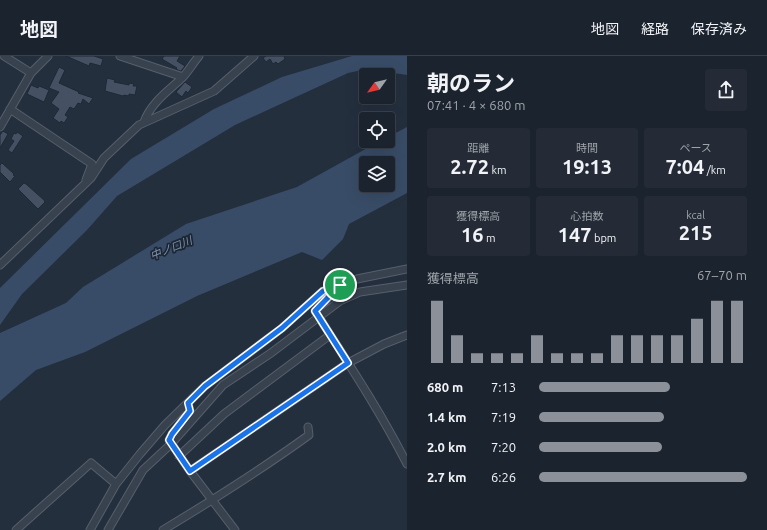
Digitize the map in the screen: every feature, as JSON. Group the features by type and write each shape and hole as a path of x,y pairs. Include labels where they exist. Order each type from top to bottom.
{"street":[{"path":"4,56 31,73"},
{"path":"0,127 31,73 48,56"},
{"path":"120,56 183,77"},
{"path":"144,122 147,112 155,102 183,77 199,56"},
{"path":"0,265 91,178 104,158 139,125 214,91 254,56"},
{"path":"10,109 92,164 85,184"},
{"path":"90,530 116,484 165,425 205,386 282,328 323,291 357,279 407,269"},
{"path":"340,285 315,311 397,444 407,464"},
{"path":"108,530 143,470 171,444 223,385 271,353 340,301 360,292 407,285"},
{"path":"179,456 224,414 330,335"},
{"path":"190,471 348,363 384,344 407,335"},
{"path":"188,403 190,411 169,440 179,456 233,528 225,530"},
{"path":"163,530 275,459 309,434 308,427"},
{"path":"16,530 91,463 116,484"}],"water":[{"path":"352,56 407,56 407,75 395,73 395,68 359,68 359,71 348,73 235,125 117,196 87,230 22,294 0,325 0,288 131,159 214,109 282,77"},
{"name":"中ノ口川","path":"407,127 407,193 349,224 343,239 322,260 302,252 197,296 85,352 36,370 0,401 0,333 66,303 83,287 186,224 297,187 367,148 395,148 395,133"}],"building":[{"path":"66,56 94,56 103,59 101,66 90,63 89,66"},
{"path":"164,56 180,56 177,61 185,66 180,71 162,59"},
{"path":"266,56 284,56 285,59 278,64 276,62 273,64 270,59 266,62 263,58"},
{"path":"59,67 65,70 59,83 79,92 78,93 93,98 89,104 83,99 81,104 78,103 74,109 70,107 65,115 68,117 64,123 61,121 60,123 53,118 59,109 51,103 59,92 49,88"},
{"path":"107,78 115,80 114,82 129,85 129,83 134,84 133,86 137,86 135,95 129,94 129,96 123,96 105,91"},
{"path":"185,82 192,87 188,93 186,91 182,97 176,92"},
{"path":"31,85 49,90 44,102 27,94"},
{"path":"3,131 8,134 0,148 0,135"},
{"path":"17,132 23,136 12,153 8,150 14,141 11,139 14,133 16,134"},
{"path":"2,163 15,176 10,182 0,172 0,165"},
{"path":"24,183 44,200 45,202 38,209 18,189"}],"route":[{"path":"340,285 315,311 348,363 190,471 169,440 190,411 188,403 205,386 282,328 323,291 340,285"}]}
